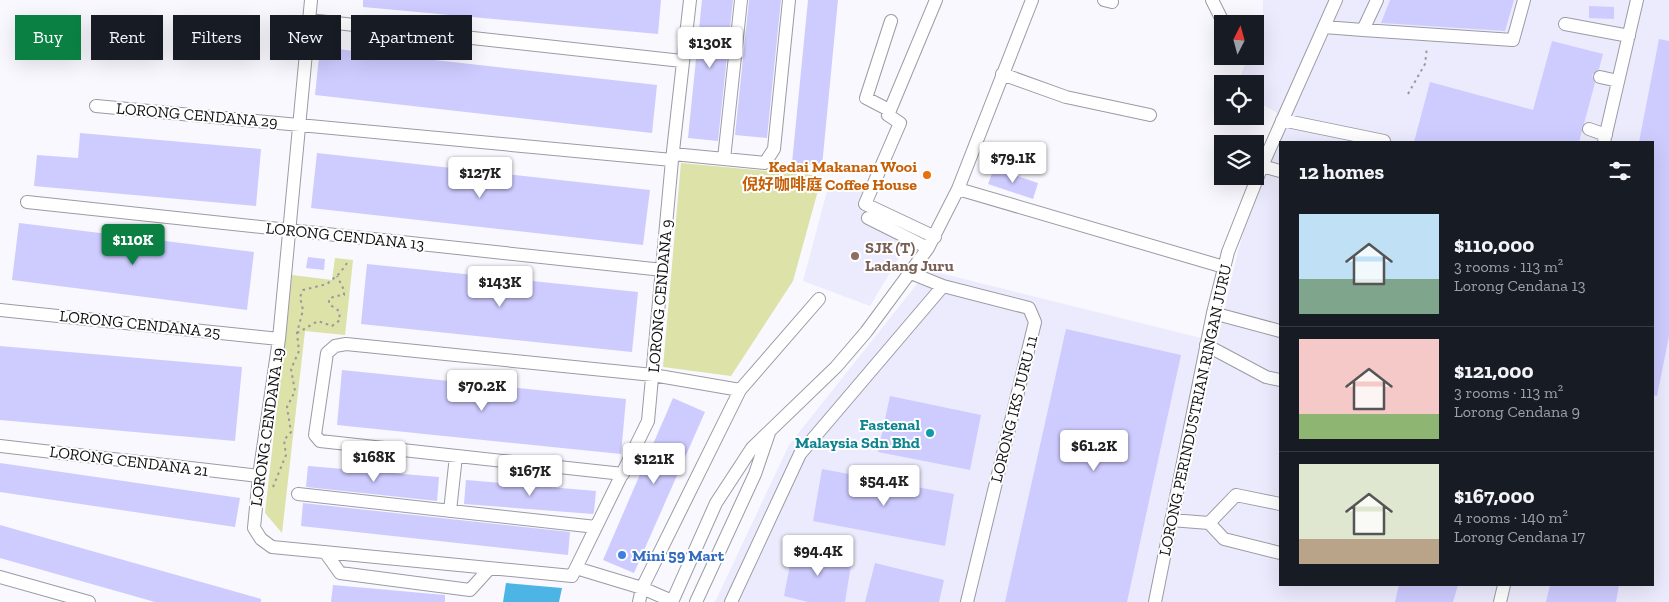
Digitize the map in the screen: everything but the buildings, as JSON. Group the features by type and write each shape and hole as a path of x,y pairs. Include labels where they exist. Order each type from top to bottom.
{"street":[{"name":"LORONG CENDANA 19","path":"310,15 311,0"},
{"name":"LORONG CENDANA 9","path":"574,572 648,421 682,61 690,0"},
{"path":"724,159 741,0"},
{"name":"LORONG CENDANA 29","path":"96,106 673,157 765,163 774,149 789,0"},
{"path":"935,237 865,204 900,123 888,115 889,110 936,0"},
{"path":"672,602 716,503 752,448 836,367 911,273 935,237 958,188 1032,0"},
{"path":"1212,0 1220,15"},
{"name":"LORONG PERINDUSTRIAN RINGAN JURU","path":"1264,161 1336,0"},
{"path":"1363,30 1377,0"},
{"path":"1324,27 1513,40 1524,0"},
{"path":"1589,129 1605,139 1636,0"},
{"path":"889,110 866,98 891,21"},
{"path":"341,24 682,61"},
{"path":"1565,24 1628,36"},
{"name":"LORONG CENDANA 19","path":"305,60 279,339 259,476 254,528 261,539 272,547 490,568 574,572 642,588 672,602"},
{"path":"1002,74 1066,97 1150,115"},
{"path":"1600,77 1618,81"},
{"path":"1282,120 1384,140"},
{"path":"1264,166 1279,170"},
{"name":"LORONG PERINDUSTRIAN RINGAN JURU","path":"1155,602 1213,313 1228,252 1254,185"},
{"path":"958,188 1224,267"},
{"name":"LORONG CENDANA 13","path":"27,202 663,270"},
{"path":"868,218 928,248"},
{"name":"LORONG IKS JURU 11","path":"911,273 943,286 1029,308 1035,322 967,602"},
{"path":"731,602 800,454 943,286"},
{"path":"639,602 642,588 740,390 819,300"},
{"name":"LORONG CENDANA 25","path":"0,310 279,339"},
{"path":"1213,313 1279,332"},
{"path":"623,474 320,441 315,435 328,352 335,346 346,344 653,375 740,390"},
{"path":"1206,345 1266,377 1279,380"},
{"path":"696,602 755,474 769,433"},
{"name":"LORONG CENDANA 21","path":"0,446 259,476"},
{"path":"450,511 456,456"},
{"path":"298,494 596,526"},
{"path":"1210,523 1236,495 1279,504"},
{"path":"1171,520 1210,523 1224,539 1279,553"},
{"path":"325,552 340,573 470,590 490,568"},
{"path":"0,578 89,602"},
{"path":"1500,602 1504,586"}],"path":[{"path":"1408,94 1425,64 1428,35"},
{"path":"273,487 286,455 284,440 291,432 287,407 295,391 291,369 299,350 297,333 304,310 300,297 303,290 327,284 337,276 347,263"},
{"path":"297,333 318,322 332,326 340,320 339,312 329,304 329,299 344,295 344,290 337,276"}],"shaded area":[{"path":"1263,0 1669,0 1669,602 715,602 789,445 928,270 1217,342 1238,251 1257,185 1264,185 1264,159 1277,113 1264,105 1264,75 1241,75 1245,65 1264,65"},
{"name":"SJK (T) Ladang Juru","path":"830,180 866,193 862,205 915,231 870,306 803,281"}],"green space":[{"path":"681,163 822,176 793,281 731,376 663,367"},
{"path":"335,258 353,260 345,335 305,331 282,533 265,513 292,275 332,280"}],"water":[{"path":"506,583 562,588 559,602 503,602"}],"place":[{"name":"Kedai Makanan Wooi 倪好咖啡庭 Coffee House","path":"927,175"},
{"name":"SJK (T) Ladang Juru","path":"855,256"},
{"name":"Fastenal Malaysia Sdn Bhd","path":"930,433"},
{"name":"Mini 59 Mart","path":"622,555"}]}
